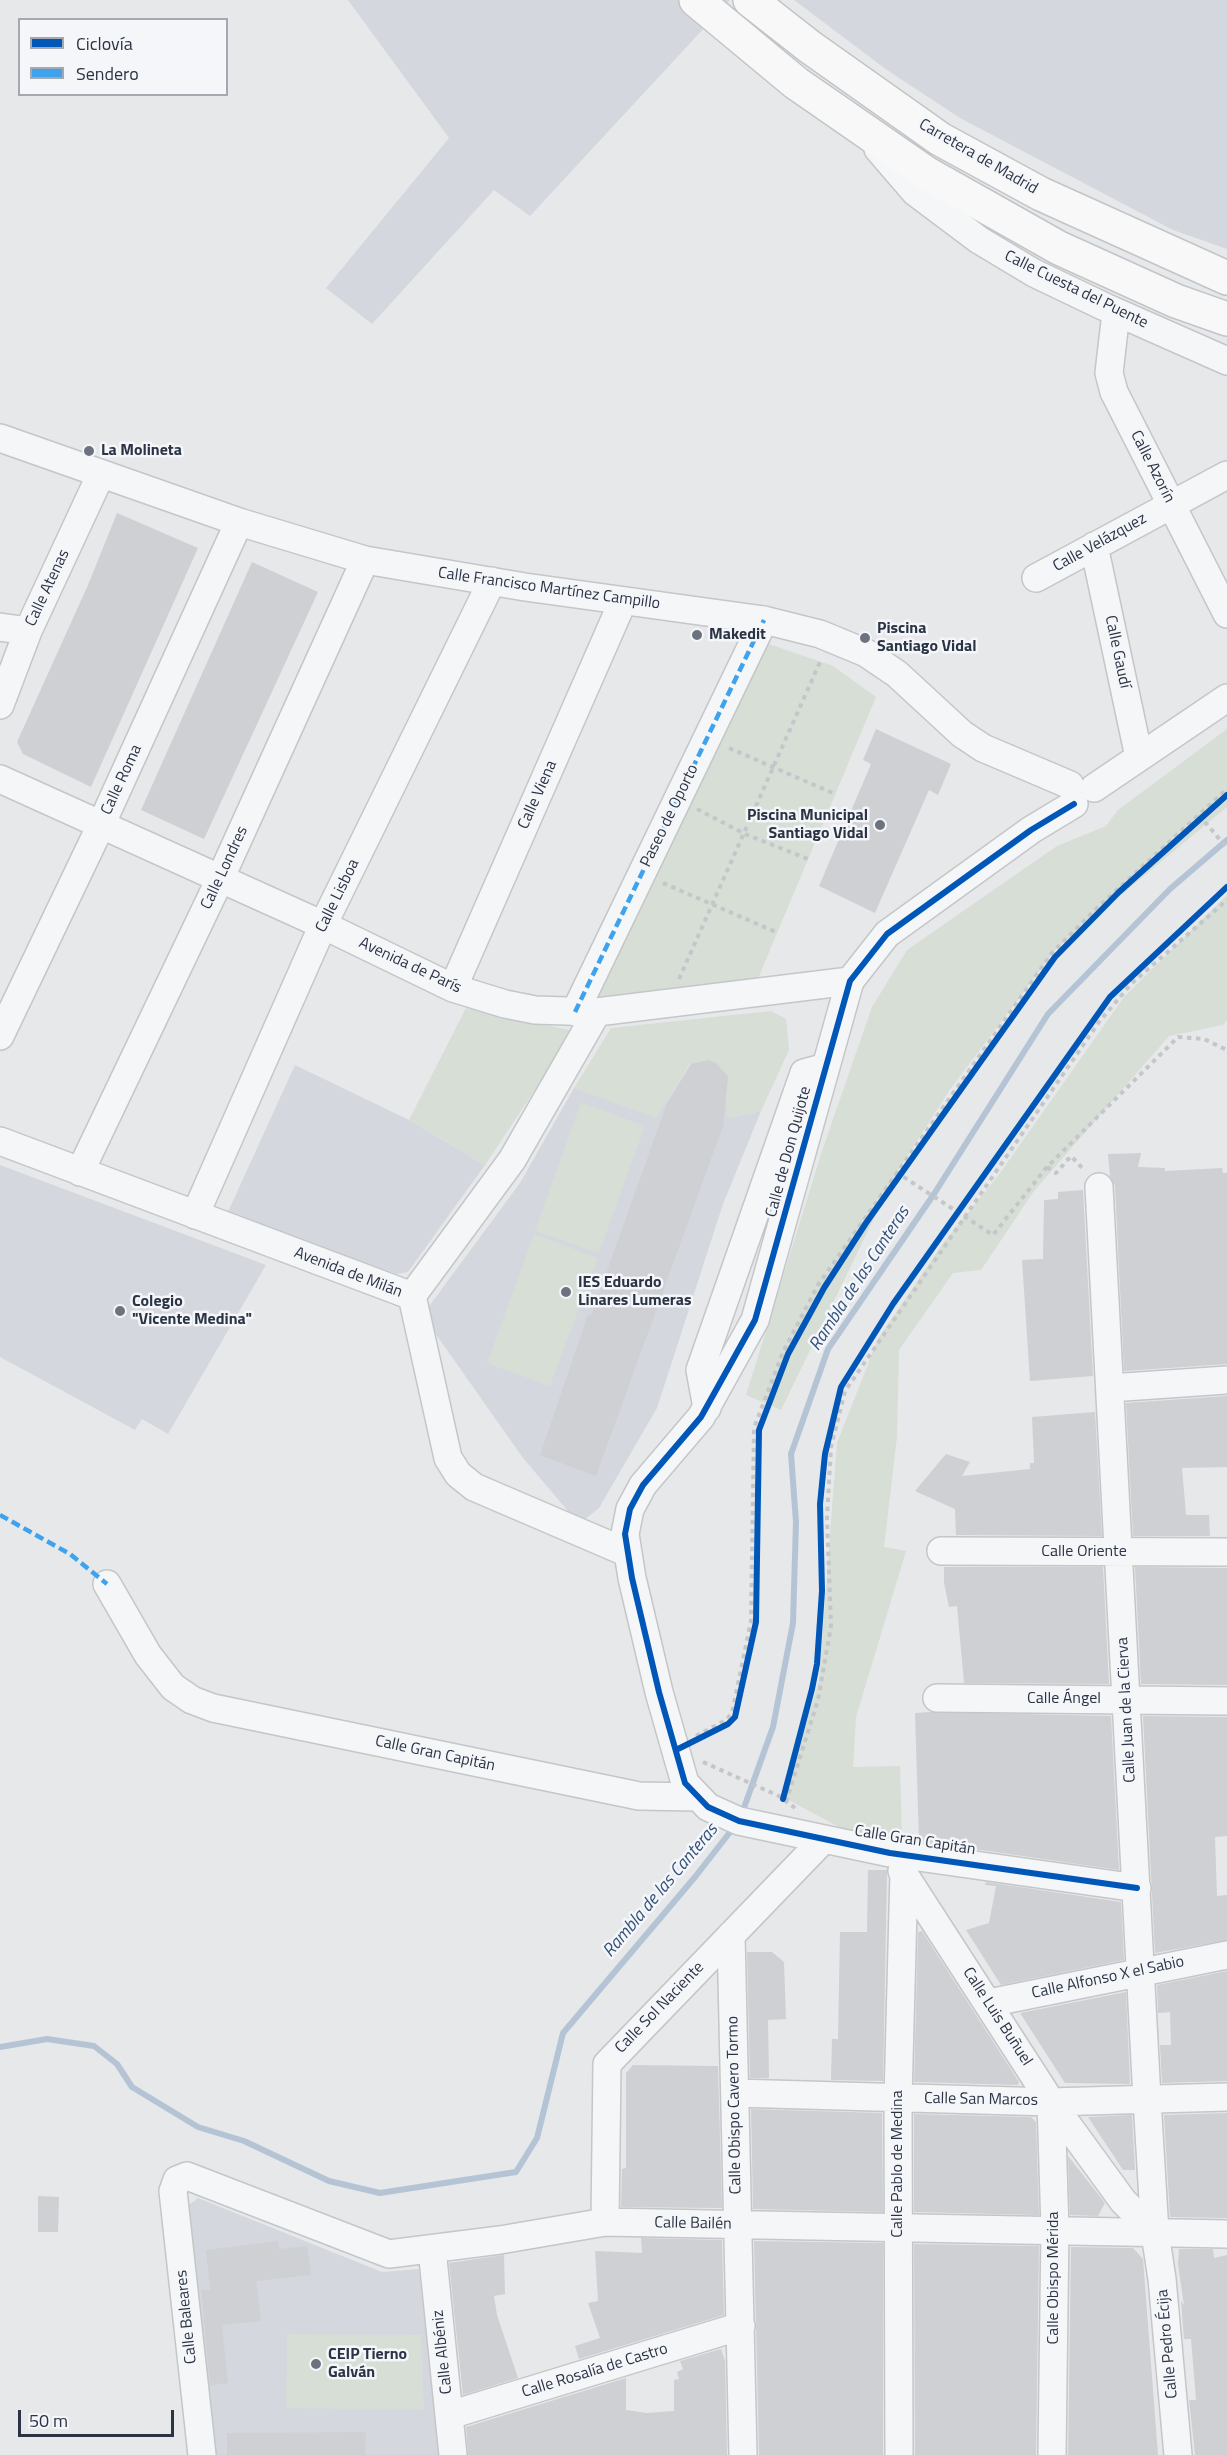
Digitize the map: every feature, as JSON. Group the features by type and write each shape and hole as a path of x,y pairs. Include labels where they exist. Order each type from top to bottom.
{"main road":[{"path":"696,0 796,83 926,173 1059,248 1176,301 1227,320"},
{"name":"Carretera de Madrid","path":"750,0 810,47 940,139 1041,194 1227,278"}],"street":[{"name":"Calle Cuesta del Puente","path":"859,128 915,192 970,234 1034,273 1116,313 1227,361"},
{"name":"Calle Azorín","path":"1116,313 1108,373 1114,392 1227,614"},
{"name":"Calle Francisco Martínez Campillo","path":"0,438 239,522 364,560 623,601 764,620 820,634 866,653 897,674 969,739 1079,792"},
{"name":"Calle Atenas","path":"0,705 28,631 101,474"},
{"name":"Calle Velázquez","path":"1036,578 1227,475"},
{"name":"Calle Roma","path":"0,1036 101,825 239,522"},
{"name":"Calle Gaudí","path":"1094,546 1139,757"},
{"name":"Calle Londres","path":"80,1172 220,879 364,560"},
{"name":"Calle Lisboa","path":"195,1215 323,925 492,581"},
{"name":"Calle Viena","path":"453,988 623,601"},
{"name":"Paseo de Oporto","path":"586,1012 764,620"},
{"path":"0,627 28,631"},
{"name":"Calle de Don Quijote","path":"697,1797 685,1783 675,1748 630,1565 625,1534 630,1509 643,1485 706,1408 754,1320 850,981 887,934 1031,830 1079,792 1139,757 1227,698"},
{"name":"Avenida de París","path":"0,779 323,925 453,988 515,1006 586,1012 850,981"},
{"name":"Avenida de Milán","path":"0,1141 412,1296 512,1160 586,1012"},
{"name":"Calle Juan de la Cierva","path":"1099,1187 1155,2233"},
{"path":"412,1296 448,1458 458,1474 474,1487 630,1565"},
{"path":"1110,1388 1227,1380"},
{"name":"Calle Oriente","path":"940,1551 1227,1552"},
{"name":"Calle Gran Capitán","path":"106,1584 148,1655 173,1687 203,1704 639,1796 697,1797 708,1807 739,1821 824,1839 897,1863 1137,1888"},
{"name":"Calle Ángel","path":"937,1698 1227,1701"},
{"name":"Calle Sol Naciente","path":"605,2222 607,2064 824,1839"},
{"name":"Calle Luis Buñuel","path":"897,1863 1052,2102 1123,2201 1155,2233"},
{"name":"Calle Pablo de Medina","path":"897,1863 899,2455"},
{"name":"Calle Obispo Cavero Tormo","path":"731,1935 743,2455"},
{"name":"Calle Alfonso X el Sabio","path":"989,2003 1227,1955"},
{"name":"Calle San Marcos","path":"735,2092 1052,2102 1227,2097"},
{"name":"Calle Obispo Mérida","path":"1052,2102 1055,2229 1052,2455"},
{"name":"Calle Bailén","path":"177,2180 187,2176 200,2179 389,2254 605,2222 1227,2234"},
{"name":"Calle Baleares","path":"177,2180 173,2191 202,2455"},
{"name":"Calle Pedro Écija","path":"1155,2233 1162,2279 1178,2455"},
{"name":"Calle Albéniz","path":"432,2248 453,2455"},
{"name":"Calle Rosalía de Castro","path":"450,2415 741,2326"}],"path":[{"path":"674,990 820,662"},
{"path":"718,744 836,794"},
{"path":"675,1748 726,1720 732,1713 751,1621 754,1428 783,1352 818,1285 1052,953 1227,789"},
{"path":"675,1748 728,1724 735,1717 756,1622 759,1430 789,1354 824,1288 866,1223 1055,957 1119,892 1227,795"},
{"path":"689,805 745,834 808,860"},
{"path":"1199,815 1227,848"},
{"path":"655,879 778,933"},
{"path":"783,1799 818,1700 831,1626 827,1518 831,1447 845,1391 967,1217 1099,1022 1131,984 1227,900"},
{"path":"921,1266 1110,997 1162,946"},
{"path":"897,1172 993,1235 1047,1167 1178,1037 1204,1039 1227,1050"},
{"path":"1047,1167 1056,1173 1071,1156 1099,1187"},
{"path":"822,1603 820,1504 825,1454 841,1387 876,1332"},
{"path":"783,1799 812,1689 817,1654"},
{"path":"715,1767 783,1799"}],"shaded area":[{"path":"348,0 730,0 530,216 494,190 372,324 326,288 449,138"},
{"path":"794,0 1227,0 1227,249 1173,230 960,118 887,70"},
{"path":"760,641 833,666 876,697 757,981 589,998"},
{"path":"1227,729 1227,807 1057,948 951,1088 895,1175 781,1410 746,1395 824,1145 872,1007 907,950 1057,846 1106,826 1118,810"},
{"path":"1227,895 1227,1020 1223,1025 1169,1036 1034,1191 981,1270 953,1273 899,1350 897,1437 884,1547 906,1551 856,1717 853,1767 900,1766 902,1839 841,1828 783,1797 819,1681 837,1443 878,1339 944,1242 998,1176 1124,997"},
{"path":"466,1008 574,1031 485,1165 409,1120"},
{"path":"771,1011 786,1019 789,1050 761,1111 728,1118 725,1079 711,1062 690,1064 656,1118 574,1088 611,1028"},
{"name":"IES Eduardo Linares Lumeras","path":"711,1062 725,1079 728,1118 761,1111 723,1204 657,1408 599,1508 579,1524 523,1458 428,1323 427,1309 520,1183 574,1088 656,1117 691,1064"},
{"path":"295,1065 409,1120 485,1165 408,1272 397,1274 227,1214"},
{"path":"581,1102 645,1126 599,1253 535,1231"},
{"name":"Colegio \"Vicente Medina\"","path":"0,1165 266,1265 168,1434 142,1419 135,1430 0,1357"},
{"path":"534,1234 598,1258 550,1386 487,1363"},
{"name":"CEIP Tierno Galván","path":"198,2198 382,2272 419,2269 439,2455 214,2455 184,2209"},
{"path":"287,2334 421,2335 424,2410 286,2408"}],"building":[{"path":"117,513 198,548 91,787 23,754 17,742 88,585"},
{"path":"252,562 318,592 204,839 141,810"},
{"path":"876,729 951,764 938,795 929,790 875,913 819,886 871,764 863,760"},
{"path":"708,1060 716,1063 728,1077 723,1126 596,1476 540,1455 588,1315 591,1316 666,1106 691,1064"},
{"path":"1141,1153 1138,1167 1165,1168 1165,1171 1222,1168 1223,1173 1227,1173 1227,1364 1124,1371 1115,1186 1110,1176 1108,1154"},
{"path":"1083,1190 1093,1376 1030,1381 1022,1260 1043,1259 1044,1200 1058,1199 1058,1192"},
{"path":"1227,1396 1227,1467 1182,1468 1186,1515 1209,1515 1210,1536 1133,1536 1126,1403"},
{"path":"1095,1412 1102,1536 956,1535 955,1509 915,1491 946,1454 970,1462 962,1476 1030,1469 1030,1463 1034,1463 1032,1417"},
{"path":"944,1567 1103,1567 1109,1684 964,1683 957,1606 949,1607 944,1583"},
{"path":"1135,1567 1227,1568 1227,1685 1141,1684"},
{"path":"915,1713 1111,1716 1119,1870 919,1841"},
{"path":"1143,1716 1227,1717 1227,1836 1215,1837 1217,1896 1227,1895 1227,1940 1155,1953"},
{"path":"868,1870 887,1870 883,2081 831,2080 832,2039 838,2039 840,1932 867,1932"},
{"path":"986,1882 1121,1902 1124,1960 1001,1985 966,1930 989,1923 996,1886 985,1885"},
{"path":"922,1931 1019,2082 1018,2085 914,2082 918,1932"},
{"path":"747,1952 772,1952 784,1962 786,2019 768,2020 769,2078 750,2078"},
{"path":"1227,1971 1227,2081 1162,2083 1160,2045 1171,2045 1170,2012 1158,2013 1157,1985"},
{"path":"1126,1992 1130,2084 1065,2083 1020,2013"},
{"path":"633,2065 718,2066 722,2208 621,2207 622,2169 626,2168 626,2073"},
{"path":"751,2109 882,2113 883,2212 753,2209"},
{"path":"1227,2113 1227,2218 1170,2217 1164,2115"},
{"path":"914,2114 1031,2117 1036,2122 1039,2215 914,2212"},
{"path":"1132,2115 1135,2170 1123,2170 1088,2117"},
{"path":"1068,2156 1105,2203 1098,2216 1070,2215"},
{"path":"38,2196 59,2197 58,2232 38,2232"},
{"path":"641,2238 722,2240 724,2315 579,2359 575,2346 600,2338 588,2303 598,2301 595,2251 642,2253"},
{"path":"278,2241 279,2249 307,2246 311,2275 256,2281 261,2321 222,2325 228,2383 210,2385 201,2290 210,2290 206,2250"},
{"path":"754,2241 883,2243 883,2455 759,2455"},
{"path":"914,2244 1039,2246 1036,2455 915,2455"},
{"path":"1071,2247 1133,2248 1143,2259 1158,2455 1068,2455"},
{"path":"1179,2249 1213,2249 1214,2258 1227,2255 1227,2455 1195,2455 1189,2400 1196,2400 1191,2339 1184,2339 1181,2301 1184,2305 1178,2264"},
{"path":"504,2255 505,2294 494,2296 497,2315 518,2378 463,2395 449,2263"},
{"path":"721,2349 725,2361 727,2455 468,2455 466,2427 626,2378 626,2410 647,2413 674,2411 674,2380 679,2379 677,2372 683,2369 680,2361"},
{"path":"366,2432 365,2455 227,2455 227,2433"}],"waterway":[{"name":"Rambla de las Canteras","path":"741,1816 773,1727 793,1623 796,1522 791,1454 828,1349 934,1194 1048,1014 1170,889 1227,840"},
{"name":"Rambla de las Canteras","path":"0,2047 47,2039 94,2046 117,2064 132,2087 198,2127 244,2141 329,2181 380,2193 516,2172 537,2138 563,2033 695,1877 734,1827"}],"marked path":[{"path":"575,1012 764,620"},
{"path":"0,1515 70,1554 107,1584"}],"cycle path":[{"path":"676,1750 728,1724 735,1717 756,1622 759,1430 788,1354 824,1288 866,1223 1055,957 1119,892 1227,795"},
{"path":"1074,804 1031,830 887,934 850,981 755,1320 701,1417 643,1485 630,1509 625,1534 632,1578 659,1692 685,1783 708,1807 739,1821 890,1853 1137,1888"},
{"path":"783,1799 817,1664 822,1591 820,1504 825,1454 841,1387 893,1304 1110,997 1227,887"}],"place":[{"name":"La Molineta","path":"89,451"},
{"name":"Makedit","path":"697,635"},
{"name":"Piscina Santiago Vidal","path":"865,638"},
{"name":"Piscina Municipal Santiago Vidal","path":"880,825"},
{"name":"IES Eduardo Linares Lumeras","path":"566,1292"},
{"name":"Colegio \"Vicente Medina\"","path":"120,1311"},
{"name":"CEIP Tierno Galván","path":"316,2364"}]}
